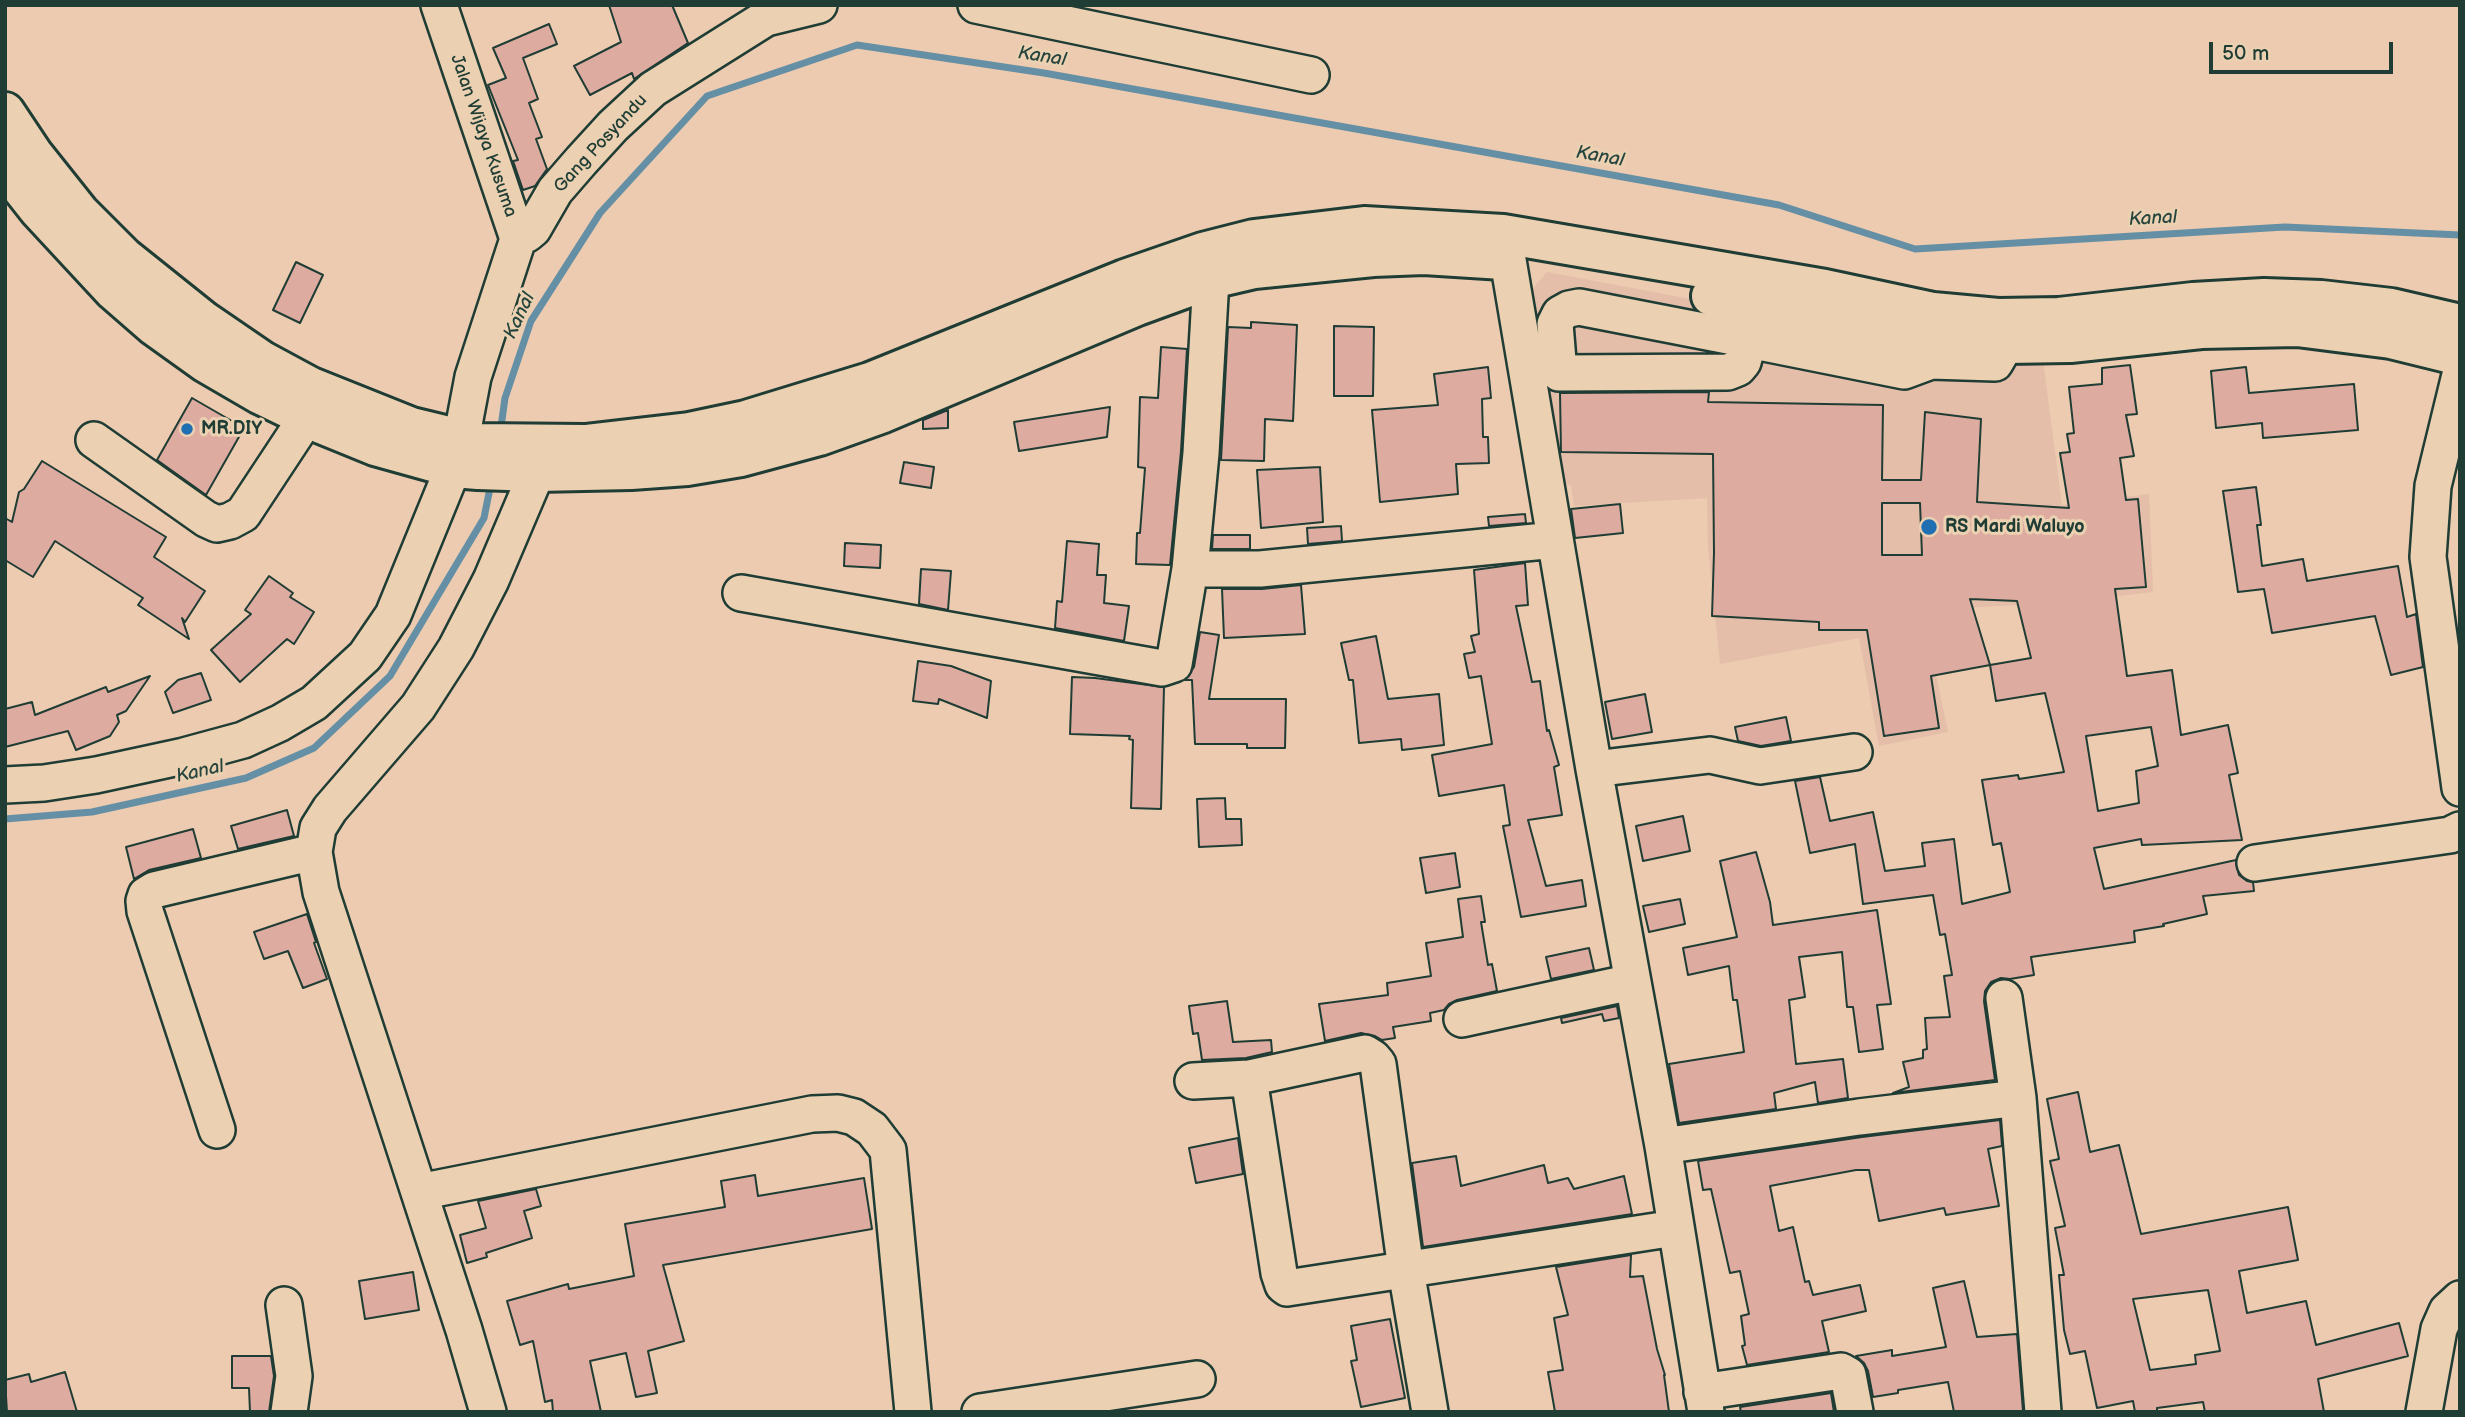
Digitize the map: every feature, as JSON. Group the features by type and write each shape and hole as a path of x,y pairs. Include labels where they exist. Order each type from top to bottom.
{"highway":[{"path":"5,112 33,154 80,213 124,257 204,321 261,360 311,387 411,427 497,457 647,437 746,420 870,382 1125,279 1203,252 1254,239 1293,249 1373,257 1424,256 1508,260 1752,322 1947,343 2070,342 2201,328 2297,327 2391,339 2460,356"},
{"path":"5,167 78,254 114,291 153,325 205,363 261,395 375,446 497,457 687,466 741,457 819,436 895,408 1137,306 1211,279 1254,269 1293,249 1364,226 1503,234 1825,289 1933,312 1998,318 2059,317 2193,302 2264,298 2321,300 2391,308 2460,324"}],"street":[{"name":"Jalan Wijaya Kusuma","path":"439,5 519,236 472,377 497,457"},
{"name":"Gang Posyandu","path":"519,236 533,229 555,191 580,161 653,89 772,12 819,5"},
{"path":"976,5 1311,75"},
{"path":"1508,260 1543,374 1555,540 1662,1146 1704,1402 1841,1371 1848,1374 1855,1412"},
{"path":"741,593 1168,668 1174,664 1190,569 1201,453 1211,279"},
{"path":"1579,307 1752,322 1743,362 1738,368 1728,372 1543,374 1555,324 1560,314 1569,309 1579,307"},
{"path":"2460,375 2432,486 2428,557 2460,788"},
{"path":"94,440 217,524 243,514 307,417"},
{"path":"5,785 67,780 184,756 243,740 314,703 365,656 497,457"},
{"path":"488,1412 321,892 314,852 318,828 330,808 418,708 456,648 491,580 497,457"},
{"path":"1190,569 1260,569 1555,540"},
{"path":"1594,769 1710,755 1760,766 1854,752"},
{"path":"2255,863 2450,835 2460,830"},
{"path":"217,1130 145,911 146,895 154,890 314,852"},
{"path":"1462,1018 1632,982"},
{"path":"2004,998 2018,1098 2043,1412"},
{"path":"1193,1081 1249,1079 1365,1054 1378,1064 1406,1270 1430,1412"},
{"path":"1249,1079 1279,1273 1283,1285 1291,1288 1675,1228"},
{"path":"1662,1146 1858,1117 2018,1098"},
{"path":"419,1192 812,1114 838,1113 854,1117 872,1129 888,1150 914,1412"},
{"path":"2424,1412 2439,1329 2447,1311 2460,1299"},
{"path":"284,1305 294,1376 289,1412"},
{"path":"980,1412 1196,1379"}],"shaded area":[{"name":"RS Mardi Waluyo","path":"1547,272 1776,315 2042,353 2062,505 2149,494 2153,592 2058,603 1963,608 1924,617 1948,732 1879,746 1859,638 1720,664 1708,548 1707,498 1574,506 1571,485 1559,483 1530,292"}],"building":[{"path":"609,5 672,5 688,43 634,79 632,73 590,95 574,66 621,42"},
{"path":"549,24 557,44 523,58 538,99 529,103 542,137 536,139 547,169 535,186 523,190 513,161 518,160 488,85 506,78 493,48"},
{"path":"296,262 323,275 300,323 273,310"},
{"path":"1251,322 1297,325 1293,421 1265,419 1264,461 1221,460 1228,327 1251,328"},
{"path":"1334,326 1374,327 1373,396 1334,396"},
{"path":"1161,347 1187,349 1170,565 1136,564 1145,468 1138,467 1140,397 1158,398"},
{"path":"2130,365 2137,414 2126,415 2134,456 2120,458 2126,500 2138,499 2146,587 2115,589 2127,676 2172,670 2181,735 2228,725 2238,773 2229,775 2242,840 2142,845 2141,839 2094,848 2104,889 2236,860 2239,875 2253,882 2254,891 2203,896 2207,914 2134,931 2135,942 2031,957 2034,975 2001,978 1991,982 1985,991 1984,1001 1995,1080 1893,1093 1909,1087 1903,1062 1923,1058 1923,1050 1927,1049 1925,1018 1950,1017 1944,976 1952,975 1945,934 1940,935 1933,895 1863,904 1855,844 1810,853 1795,781 1820,777 1830,821 1873,812 1885,871 1925,866 1922,843 1954,839 1962,904 2010,892 2001,843 1993,845 1982,780 2018,775 2019,779 2064,772 2045,693 1996,701 1990,665 1931,676 1939,728 1884,736 1867,630 1819,630 1819,622 1712,616 1713,454 1561,452 1560,393 1709,392 1708,402 1883,405 1882,480 1921,480 1925,412 1981,419 1977,502 2069,508 2060,453 2070,452 2067,434 2074,433 2069,387 2102,384 2102,368","holes":["1882,503 1920,503 1922,555 1882,555","1970,599 2017,601 2031,658 1990,665","2151,727 2158,766 2136,771 2139,803 2098,811 2086,736"]},
{"path":"1488,367 1491,398 1482,399 1483,437 1488,437 1489,463 1456,464 1458,494 1380,502 1372,410 1438,405 1434,374"},
{"path":"2246,367 2249,393 2354,384 2358,430 2263,438 2262,423 2216,428 2211,371"},
{"path":"192,398 244,428 206,495 157,460"},
{"path":"1110,407 1107,437 1019,451 1014,422"},
{"path":"948,410 948,428 923,429 923,420"},
{"path":"42,461 166,537 154,557 205,591 185,622 182,618 189,639 138,605 143,598 55,541 33,577 5,560 5,518 12,522 19,492 24,489"},
{"path":"904,462 934,467 931,488 900,483"},
{"path":"1320,467 1323,522 1261,528 1257,470"},
{"path":"2256,487 2261,525 2257,525 2262,566 2303,559 2307,581 2398,566 2407,617 2416,614 2423,667 2391,675 2375,616 2272,633 2264,589 2238,592 2223,491"},
{"path":"1620,504 1623,533 1575,538 1571,509"},
{"path":"1525,514 1526,523 1489,526 1488,517"},
{"path":"1341,526 1342,541 1308,544 1307,528"},
{"path":"1213,535 1250,535 1250,549 1212,549"},
{"path":"1067,541 1099,544 1097,575 1106,575 1104,603 1129,606 1124,641 1055,628 1057,601 1062,602"},
{"path":"845,543 881,545 880,568 844,566"},
{"path":"1525,563 1528,605 1516,606 1532,682 1540,681 1547,731 1549,730 1559,765 1554,767 1562,815 1528,820 1546,886 1582,880 1586,906 1521,917 1503,826 1510,825 1504,785 1439,796 1432,755 1492,744 1481,676 1469,678 1464,654 1475,652 1471,636 1479,634 1474,570"},
{"path":"921,569 951,571 948,610 919,604"},
{"path":"269,576 293,593 290,597 314,612 294,644 287,639 240,682 211,650 251,614 245,610"},
{"path":"1301,585 1305,634 1224,638 1222,589"},
{"path":"1200,632 1219,635 1209,699 1286,699 1285,748 1247,748 1247,744 1195,744 1192,680 1185,680 1194,667"},
{"path":"1376,636 1388,699 1439,694 1444,745 1402,750 1401,739 1359,743 1353,680 1349,680 1341,643"},
{"path":"918,661 951,666 991,681 987,718 939,699 938,704 913,701"},
{"path":"201,673 211,700 173,713 165,692 178,680"},
{"path":"150,676 126,711 117,715 119,722 110,736 76,750 68,731 5,747 5,709 32,702 35,715 106,687 108,692"},
{"path":"1072,677 1164,687 1161,809 1131,808 1133,740 1129,739 1130,736 1070,734"},
{"path":"1645,694 1652,732 1612,739 1605,702"},
{"path":"1786,717 1791,741 1761,746 1738,741 1735,727"},
{"path":"1225,798 1226,819 1241,819 1242,845 1199,847 1197,799"},
{"path":"287,810 294,836 238,849 231,826"},
{"path":"1683,816 1690,851 1643,861 1636,826"},
{"path":"193,829 201,858 149,870 134,879 126,847"},
{"path":"1756,852 1770,902 1773,925 1877,910 1891,1004 1877,1005 1883,1049 1859,1052 1853,1007 1847,1007 1842,952 1799,957 1805,997 1789,1000 1796,1064 1843,1059 1848,1098 1818,1103 1815,1082 1774,1093 1776,1109 1679,1123 1669,1064 1744,1052 1729,966 1688,975 1683,948 1737,937 1720,861"},
{"path":"1455,853 1460,887 1426,893 1420,858"},
{"path":"1481,896 1485,922 1481,922 1488,965 1492,964 1497,991 1457,1000 1444,1010 1430,1013 1431,1021 1393,1027 1395,1038 1382,1040 1361,1033 1325,1041 1319,1004 1388,995 1387,983 1431,976 1426,943 1463,937 1458,899"},
{"path":"1680,899 1685,924 1649,932 1643,906"},
{"path":"307,914 327,979 303,988 288,951 264,959 254,932"},
{"path":"1589,948 1594,970 1551,979 1546,957"},
{"path":"1227,1001 1233,1042 1271,1040 1272,1052 1246,1058 1202,1060 1198,1033 1193,1034 1189,1006"},
{"path":"1617,1006 1619,1018 1604,1021 1602,1014 1562,1023 1561,1018"},
{"path":"2078,1092 2090,1152 2119,1145 2141,1234 2288,1207 2298,1260 2239,1271 2247,1313 2306,1301 2316,1345 2399,1323 2408,1356 2318,1379 2324,1412 2205,1412 2203,1402 2157,1408 2157,1412 2135,1412 2133,1401 2097,1408 2085,1351 2070,1354 2064,1330 2059,1275 2064,1275 2055,1228 2065,1226 2050,1161 2059,1159 2047,1099","holes":["2208,1290 2220,1351 2195,1355 2196,1364 2150,1370 2133,1299"]},
{"path":"2000,1120 2002,1146 1988,1149 1999,1206 1946,1215 1944,1208 1879,1221 1869,1170 1770,1186 1779,1231 1793,1227 1805,1282 1809,1281 1813,1295 1860,1285 1866,1311 1822,1321 1829,1352 1747,1365 1742,1346 1745,1345 1741,1316 1749,1314 1740,1271 1730,1273 1711,1189 1703,1190 1698,1161"},
{"path":"1238,1138 1243,1174 1196,1183 1189,1148"},
{"path":"1456,1156 1461,1186 1544,1165 1548,1183 1568,1178 1574,1189 1624,1176 1632,1214 1423,1247 1412,1163"},
{"path":"755,1175 758,1196 864,1178 872,1229 663,1265 684,1341 648,1351 657,1393 636,1397 626,1353 590,1361 601,1412 553,1412 552,1400 545,1402 533,1341 520,1345 507,1301 568,1284 569,1289 634,1276 625,1224 725,1207 721,1181"},
{"path":"536,1189 541,1206 524,1211 532,1238 486,1253 487,1257 467,1263 460,1235 486,1228 478,1201"},
{"path":"1631,1255 1630,1277 1643,1276 1657,1349 1665,1375 1669,1412 1555,1412 1548,1372 1563,1370 1554,1318 1568,1315 1556,1267"},
{"path":"413,1272 419,1310 365,1319 359,1281"},
{"path":"1964,1281 1977,1337 2017,1334 2023,1411 1954,1412 1948,1382 1873,1397 1868,1371 1856,1356 1892,1350 1892,1356 1946,1347 1933,1288"},
{"path":"1390,1319 1405,1398 1361,1407 1351,1361 1357,1360 1351,1326"},
{"path":"232,1356 271,1356 274,1376 269,1412 250,1412 249,1388 232,1388"},
{"path":"65,1372 77,1412 7,1412 5,1380 29,1374 31,1382"},
{"path":"1831,1393 1834,1412 1741,1412 1740,1407"}],"waterway":[{"name":"Kanal","path":"500,434 505,398 531,321 600,213 707,96 857,45 1044,73 1779,205 1915,249 2285,227 2460,235"},
{"name":"Kanal","path":"5,819 92,812 246,778 314,748 390,676 484,518 491,483"}],"place":[{"name":"MR.DIY","path":"187,429"},
{"name":"RS Mardi Waluyo","path":"1929,527"}]}
